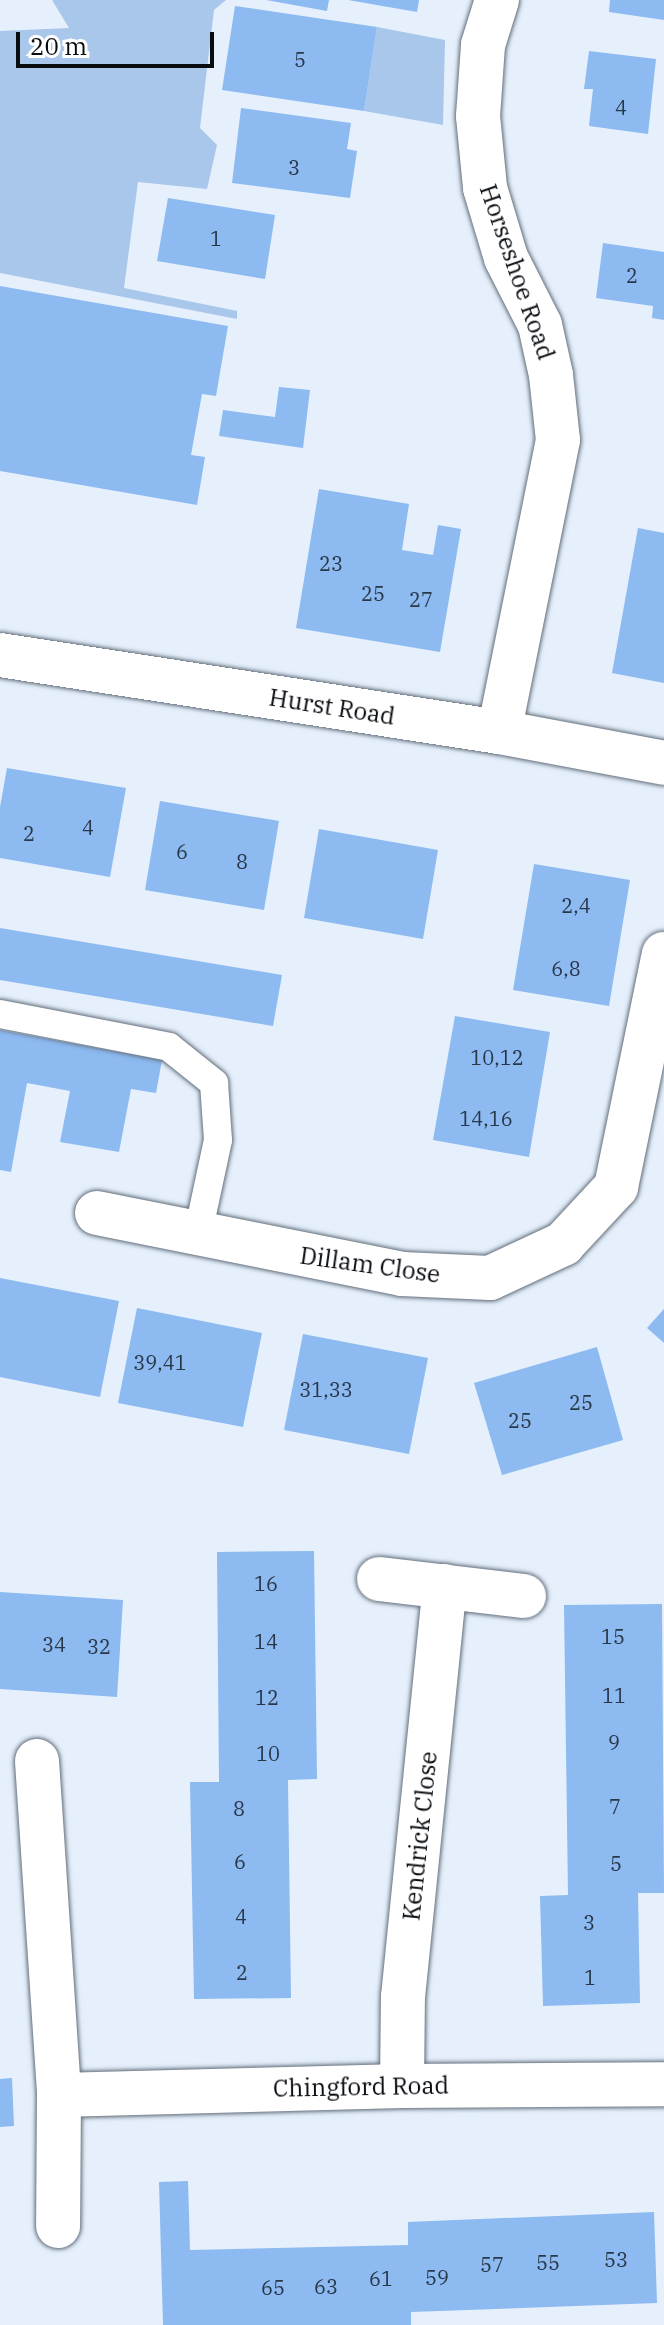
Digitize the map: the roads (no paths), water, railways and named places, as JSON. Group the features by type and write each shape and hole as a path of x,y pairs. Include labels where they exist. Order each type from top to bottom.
{"street":[{"name":"Horseshoe Road","path":"497,0 483,45 478,116 485,188 506,258 540,325 551,375 558,440 499,732"},
{"name":"Hurst Road","path":"0,655 499,732 664,763"},
{"name":"Dillam Close","path":"97,1213 402,1274 490,1278 563,1244 616,1187 664,954"},
{"path":"379,1579 524,1596"},
{"name":"Kendrick Close","path":"402,2086 403,1997 445,1586"},
{"path":"37,1761 59,2095 58,2226"},
{"name":"Chingford Road","path":"59,2095 402,2086 664,2084"}],"lane":[{"path":"0,1014 169,1047 214,1083 218,1140 198,1233"}]}
